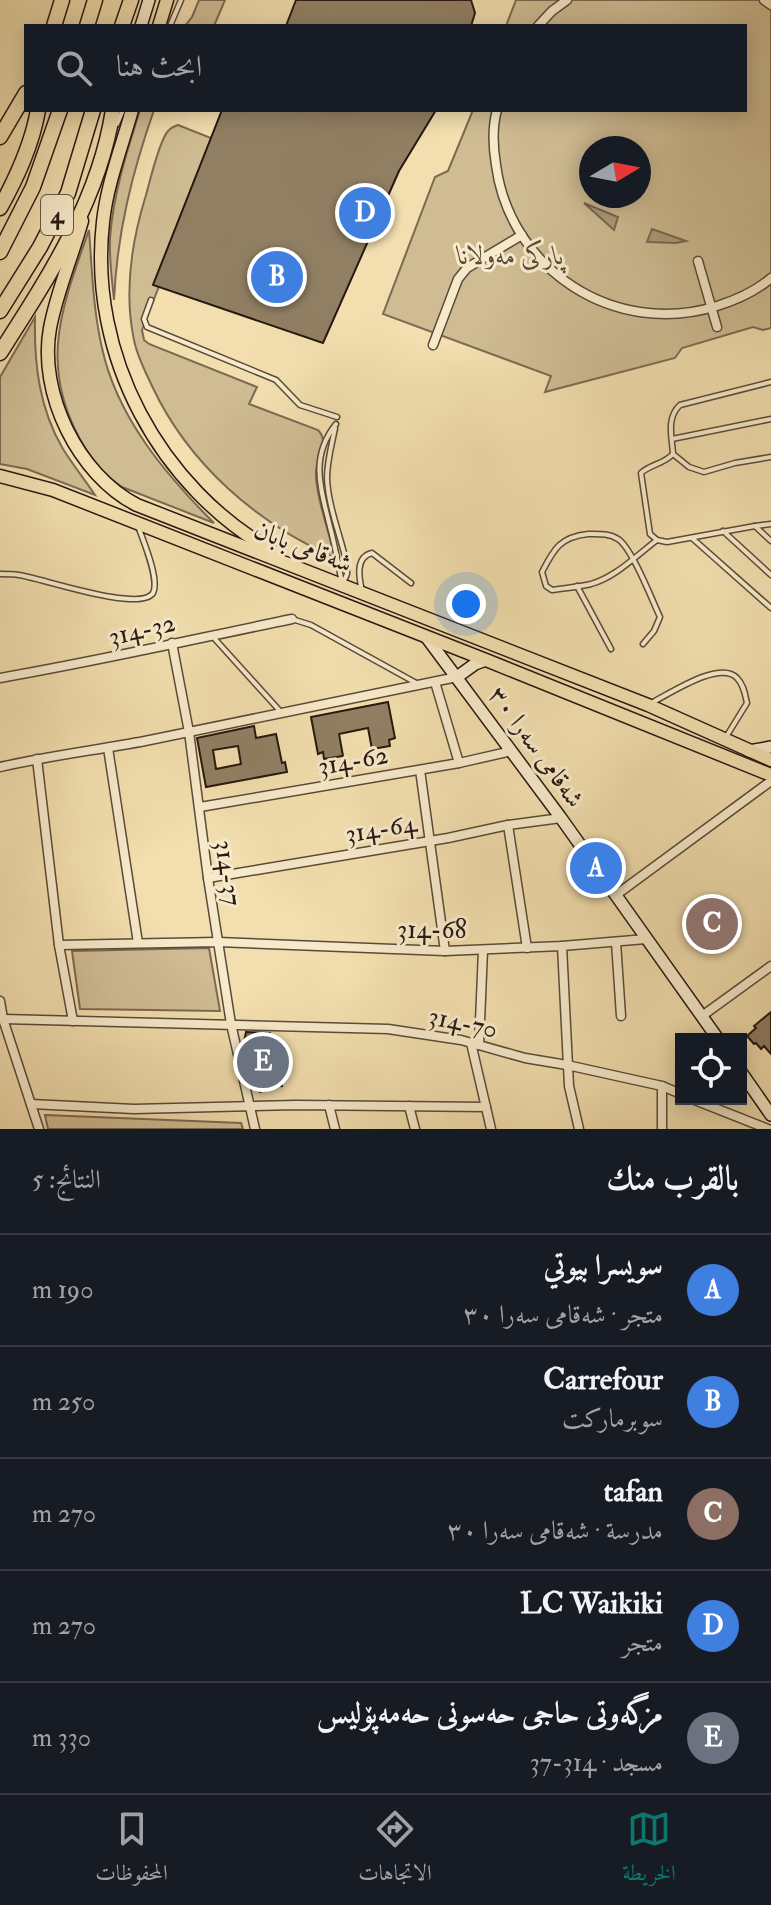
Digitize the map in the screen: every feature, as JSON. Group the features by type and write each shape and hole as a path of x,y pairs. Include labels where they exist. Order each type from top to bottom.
{"highway":[{"path":"55,24 62,0"},
{"path":"88,24 95,0"},
{"path":"0,137 24,96"},
{"path":"0,208 26,154 38,112"},
{"name":"4","path":"0,252 33,187 59,112"},
{"name":"4","path":"0,311 40,247 68,193 92,112"},
{"path":"0,353 67,243 87,199 115,112"}],"main road":[{"path":"160,24 167,0"},
{"path":"131,112 103,219 101,259 108,328 126,386 160,446 204,500 241,531 317,576"},
{"name":"شەقامی بابان","path":"87,199 57,297 50,331 49,371 54,394 71,437 105,484 125,499 648,705 771,760"},
{"path":"0,476 53,490 771,775"},
{"path":"336,601 342,585"},
{"path":"353,608 361,593"}],"street":[{"path":"142,24 149,0"},
{"path":"540,24 567,0"},
{"path":"764,0 771,5"},
{"path":"497,112 494,149 498,180 508,211 545,265 572,286 601,302 633,311 667,314 700,311 734,301 771,278"},
{"path":"433,345 462,272 522,235"},
{"path":"698,261 717,327"},
{"name":"314-32","path":"0,678 107,659 292,619"},
{"name":"شەقامی سەرا ٣٠","path":"427,638 561,818 714,1033"},
{"name":"314-37","path":"172,643 189,732 231,1024 255,1129"},
{"name":"شەقامی سەرا ٣٠","path":"457,677 486,660"},
{"path":"0,767 457,677"},
{"path":"435,682 459,763"},
{"path":"749,751 771,747"},
{"path":"108,748 138,943"},
{"name":"314-62","path":"200,807 459,763 512,751"},
{"path":"37,759 59,945 73,1021"},
{"path":"420,770 445,951"},
{"path":"616,895 771,781"},
{"name":"314-64","path":"208,878 561,818"},
{"path":"508,825 527,948"},
{"name":"314-68","path":"59,945 218,942 445,951 646,939"},
{"path":"616,942 621,1016"},
{"path":"562,946 567,1065 579,1129"},
{"path":"483,950 475,1044 491,1129"},
{"path":"702,1016 771,966"},
{"path":"0,1001 39,1129"},
{"name":"314-70","path":"3,1019 388,1029 475,1044 675,1091"},
{"path":"747,1081 771,1115"},
{"path":"662,1086 662,1129"},
{"path":"31,1104 134,1109 329,1105 486,1107"},
{"path":"329,1105 335,1129"},
{"path":"707,1105 768,1129"},
{"path":"409,1106 415,1129"}],"lane":[{"path":"171,24 181,0"},
{"path":"151,300 144,319 147,327 276,380 300,405 337,417"},
{"path":"771,382 680,405 673,411 671,419 673,454 668,460 651,465 641,473 650,534 657,540 667,542 771,524"},
{"path":"672,439 771,419"},
{"path":"336,424 327,477 347,565 342,585 319,475 322,449 336,424"},
{"path":"673,454 689,467 704,472 771,457"},
{"path":"0,574 19,575 114,598 147,598 154,591 155,582 138,524"},
{"path":"755,526 771,541"},
{"path":"723,531 771,575"},
{"path":"643,644 660,617 633,559 621,540 602,533 577,535 555,546 542,572 546,586 552,590 594,583 618,570 633,559 657,540"},
{"path":"691,537 771,608"},
{"path":"361,593 362,560 372,553 411,583"},
{"path":"577,586 611,649"},
{"path":"292,619 311,625 420,685"},
{"path":"212,635 282,713"},
{"path":"648,705 706,675 726,673 737,677 747,703 724,740"}],"green space":[{"path":"199,0 225,0 215,24 187,24"},
{"name":"پارکی مەولانا","path":"516,0 771,0 771,328 763,330 753,327 682,348 675,358 545,392 551,376 383,314 435,177 448,171 472,112 747,112 747,24 507,24"},
{"path":"139,112 153,112 127,204 118,251 114,300 110,238 121,173"},
{"path":"178,125 216,140 142,330 144,340 257,387 249,404 318,430 323,445 316,480 335,558 306,544 253,509 206,466 167,415 139,358 130,304 133,248 158,152 168,131"},
{"path":"89,230 99,333 119,398 145,443 178,485 214,523 116,483 89,454 68,413 60,386 59,336 70,285"},
{"path":"35,317 37,369 48,418 63,449 95,495 27,469 0,464 0,377"},
{"path":"209,948 220,1011 80,1009 72,951"},
{"path":"45,1115 241,1123 243,1129 48,1129"}],"shaded area":[{"path":"590,208 618,217 614,230"},
{"path":"652,229 686,241 647,242"}],"building":[{"path":"296,0 471,0 475,13 472,24 287,24"},
{"path":"221,112 435,112 399,171 323,343 153,285"},
{"path":"388,702 395,738 389,740 390,746 372,749 368,728 339,734 343,756 324,759 323,752 318,754 311,717"},
{"path":"254,726 256,738 276,734 287,772 206,787 197,738","holes":["238,746 241,764 216,769 213,750"]},
{"path":"771,1012 771,1054 747,1036 756,1028 754,1026"},
{"path":"246,1032 270,1033 269,1057 280,1057 282,1086 269,1087 260,1092 252,1086 243,1047"}],"place":[{"name":"LC Waikiki","path":"365,213"},
{"name":"Carrefour","path":"277,277"},
{"name":"سويسرا بيوتي","path":"596,868"},
{"name":"tafan","path":"712,924"},
{"name":"مزگەوتی حاجی حەسونی حەمەپۆلیس","path":"263,1062"}]}
